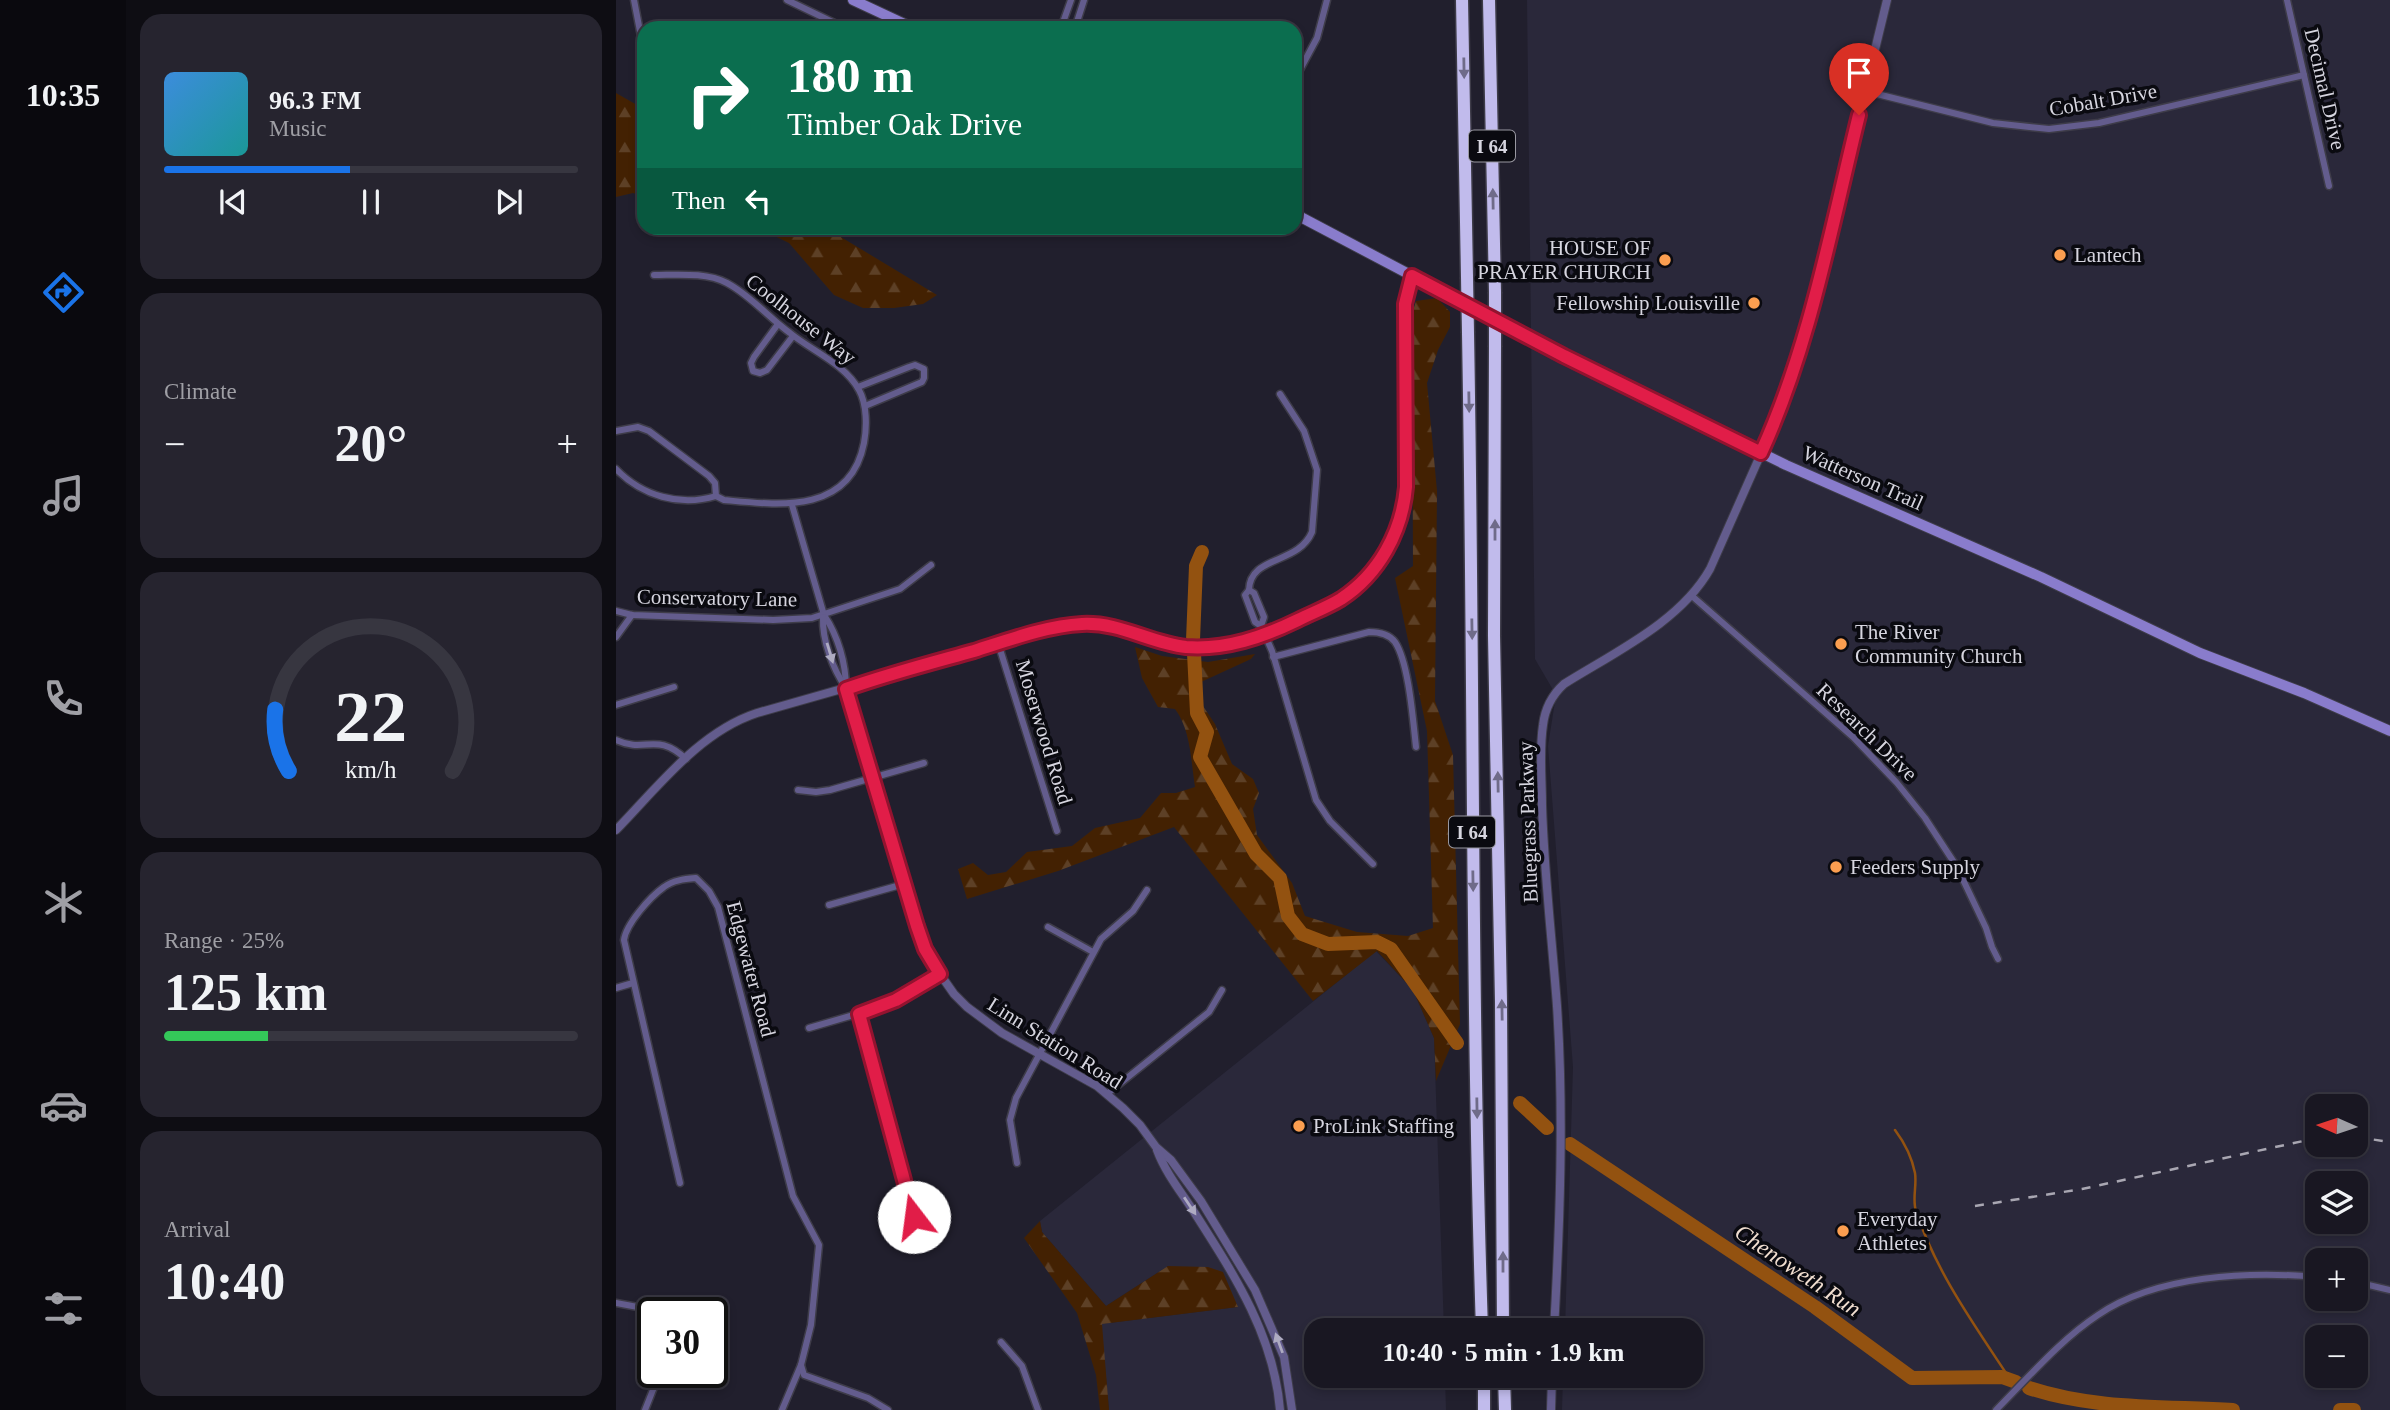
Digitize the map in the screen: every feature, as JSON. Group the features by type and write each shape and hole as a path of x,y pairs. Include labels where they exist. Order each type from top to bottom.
{"highway":[{"name":"I 64","path":"1462,0 1473,663 1472,844 1482,1318"},
{"name":"I 64","path":"1489,0 1495,292 1494,636 1502,1002 1503,1318"},
{"path":"1484,1388 1484,1410"},
{"path":"1504,1388 1505,1410"}],"main road":[{"path":"853,0 891,21"},
{"name":"Watterson Trail","path":"1302,218 1623,386 1761,453 2041,577 2168,639 2304,693 2390,731"}],"street":[{"path":"634,0 638,21"},
{"path":"787,0 830,21"},
{"path":"1063,21 1071,0"},
{"path":"1077,21 1084,0"},
{"path":"1302,66 1317,38 1326,0"},
{"name":"Bluegrass Parkway","path":"1555,1318 1560,1221 1560,1112 1557,1014 1544,842 1541,743 1544,717 1553,695 1564,684 1665,620 1692,596 1710,569 1761,453 1801,345 1888,0"},
{"name":"Decimal Drive","path":"2287,0 2329,187"},
{"name":"Cobalt Drive","path":"1865,92 1993,123 2049,129 2099,123 2304,75"},
{"name":"Coolhouse Way","path":"616,469 629,481 655,495 679,500 698,501 716,496 724,500 792,505 825,495 846,479 861,456 865,440 864,406 858,387 840,369 793,336 726,282 709,277 654,275"},
{"path":"616,830 714,733 735,721 1063,626 1083,624 1121,628 1186,647 1231,644 1265,636 1341,599 1378,562 1396,530 1403,510 1406,487 1405,304 1412,276"},
{"path":"778,324 754,357 751,363 753,371 760,373 767,370 793,336"},
{"path":"858,387 915,365 924,369 922,382 864,406"},
{"path":"1280,394 1304,431 1317,470 1311,532 1308,541 1293,554 1257,569 1250,579 1249,590 1254,593 1264,617 1261,626 1317,800 1330,821 1373,864"},
{"path":"616,431 638,428 649,431 709,476 715,483 716,496"},
{"name":"Linn Station Road","path":"792,505 824,615 823,629 836,674 846,689 925,949 954,994 983,1021 1085,1078 1107,1094 1140,1125 1156,1147 1171,1160 1201,1201 1255,1290 1284,1357 1292,1410"},
{"name":"Conservatory Lane","path":"616,611 632,615 773,620 824,615 900,589 932,565"},
{"name":"Research Drive","path":"1692,596 1853,737 1897,783 1927,821 1957,867 1998,959"},
{"path":"616,637 632,615"},
{"path":"1273,657 1369,632 1391,638 1406,676 1416,747"},
{"name":"Moserwood Road","path":"998,643 1057,831"},
{"path":"616,705 674,687"},
{"path":"616,740 632,745 668,745 686,759"},
{"path":"798,790 823,791 924,763"},
{"name":"Edgewater Road","path":"680,1183 624,940 629,924 663,887 682,879 696,878 709,891 718,907 793,1196 819,1245 815,1297 801,1365 782,1410"},
{"path":"829,905 904,884"},
{"path":"1017,1163 1010,1133 1012,1110 1093,952 1105,935 1133,911 1147,890"},
{"path":"1048,927 1093,952"},
{"path":"809,1028 896,1000 940,974"},
{"path":"616,988 633,983"},
{"path":"1107,1094 1209,1012 1222,989"},
{"path":"859,1014 921,1242"},
{"name":"Linn Station Road","path":"1156,1147 1165,1170 1231,1269 1257,1320 1273,1360 1280,1410"},
{"path":"1996,1410 2088,1321 2136,1295 2187,1282 2244,1276 2305,1277"},
{"path":"2368,1285 2390,1290"},
{"path":"616,1303 637,1307"},
{"path":"1001,1342 1022,1366 1038,1410"},
{"path":"801,1365 804,1375 868,1398 888,1410"},
{"path":"645,1410 654,1388"},
{"path":"1550,1410 1551,1388"}],"shaded area":[{"path":"1527,0 2390,0 2390,1410 1562,1410 1563,1388 1703,1388 1703,1318 1565,1318 1573,1067 1548,746 1556,695 1535,659"},
{"path":"1376,951 1413,990 1434,1038 1444,1318 1304,1318 1304,1388 1445,1388 1446,1410 1109,1410 1101,1324 1237,1307 1168,1266 1106,1306 1042,1232 1040,1221"}],"green space":[{"path":"616,93 637,105 637,194 616,197"},
{"path":"772,235 838,235 937,295 923,304 863,308 834,295 789,243"},
{"path":"1437,298 1450,312 1450,327 1438,350 1427,383 1437,491 1435,701 1453,755 1460,1024 1436,1081 1434,1038 1413,990 1377,951 1313,1001 1174,827 1058,871 967,899 958,869 973,863 988,875 1006,872 1027,852 1072,846 1095,828 1140,818 1161,793 1176,793 1195,787 1190,747 1180,717 1175,709 1158,707 1142,678 1135,647 1162,656 1208,662 1255,654 1251,659 1201,682 1201,703 1215,724 1232,764 1253,779 1259,793 1253,809 1257,835 1292,883 1305,916 1357,932 1408,936 1433,928 1427,731 1395,578 1413,566 1412,314 1416,301"},
{"path":"1040,1221 1042,1232 1106,1306 1168,1266 1208,1267 1223,1272 1238,1307 1102,1324 1109,1410 1100,1410 1096,1375 1077,1313 1024,1238"}],"waterway":[{"name":"Chenoweth Run","path":"1193,640 1196,566 1202,552"},
{"name":"Chenoweth Run","path":"1194,653 1197,713 1207,732 1200,757 1256,854 1280,878 1288,916 1302,934 1328,944 1377,942 1391,949 1457,1043"},
{"name":"Chenoweth Run","path":"1520,1103 1547,1128"},
{"path":"1895,1130 1912,1162 1915,1173 1915,1206 1934,1256 1957,1298 2010,1379"},
{"name":"Chenoweth Run","path":"1570,1144 1815,1307 1912,1378 2002,1377 2016,1382"},
{"name":"Chenoweth Run","path":"2029,1388 2105,1404 2233,1410"},
{"name":"Chenoweth Run","path":"2340,1410 2354,1410"}],"railway":[{"path":"2368,1139 2390,1142"},
{"path":"1975,1206 2082,1189 2305,1141"}],"place":[{"name":"Lantech","path":"2060,255"},
{"name":"HOUSE OF PRAYER CHURCH","path":"1665,260"},
{"name":"Fellowship Louisville","path":"1754,303"},
{"name":"The River Community Church","path":"1841,644"},
{"name":"Feeders Supply","path":"1836,867"},
{"name":"ProLink Staffing","path":"1299,1126"},
{"name":"Everyday Athletes","path":"1843,1231"}],"route":[{"path":"914,1217 859,1014 896,1000 940,974 925,949 917,926 846,689 1063,626 1104,624 1186,647 1248,641 1265,636 1341,599 1369,574 1378,562 1392,541 1403,510 1406,487 1405,298 1412,276 1564,356 1761,453 1803,340 1859,115"}]}
